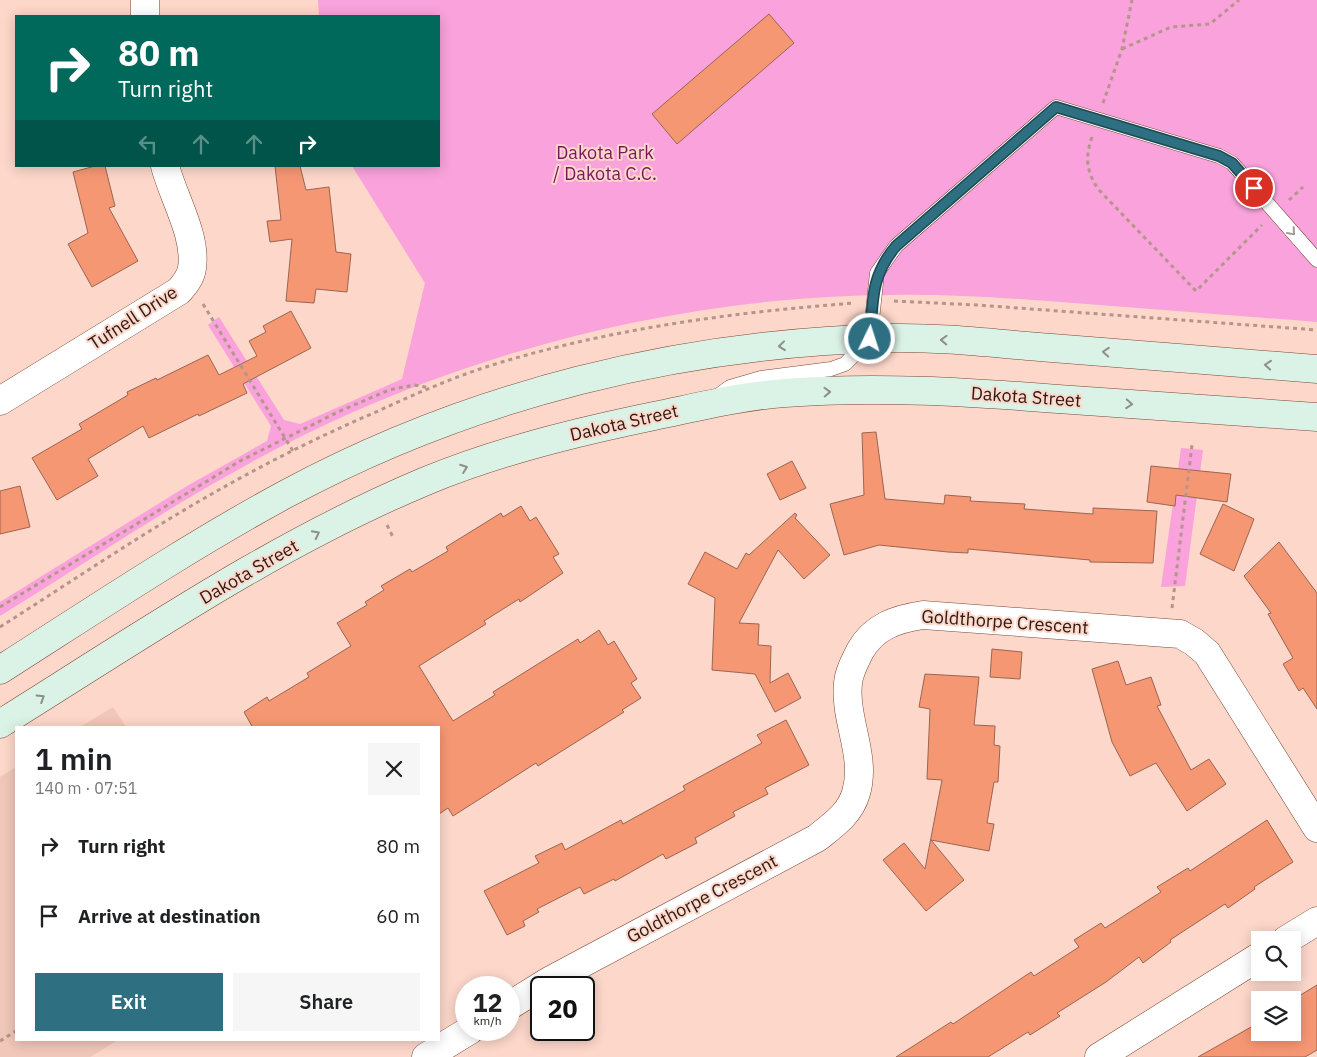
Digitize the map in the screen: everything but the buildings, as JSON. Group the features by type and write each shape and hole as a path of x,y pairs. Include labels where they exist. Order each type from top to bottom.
{"main road":[{"path":"0,670 177,558 286,494 358,458 450,420 531,393 624,369 721,352 870,339 962,340 1317,369"},
{"name":"Dakota Street","path":"0,724 254,566 426,481 538,443 706,405 785,393 935,391 1317,417"}],"street":[{"path":"145,0 145,15"},
{"name":"Tufnell Drive","path":"0,401 179,291 188,280 192,269 192,248 166,167"},
{"name":"Goldthorpe Crescent","path":"520,999 549,981 817,838 847,812 856,795 860,779 848,683 853,664 864,644 876,631 888,623 923,615 1180,634 1194,642 1207,653 1317,828"},
{"path":"1301,931 1317,921"},
{"path":"1099,1057 1251,962"},
{"path":"426,1057 455,1039"}],"lane":[{"path":"706,405 730,387 761,378 831,369 845,364 870,339 877,273 896,246 1056,107 1232,163 1317,260"}],"path":[{"path":"1132,0 1122,49 1086,155 1090,177 1098,189 1196,292 1303,187"},
{"path":"1122,49 1171,27 1210,24 1239,0"},
{"path":"188,280 293,451"},
{"path":"0,607 240,461 285,438 398,387 414,385 431,388 293,451 180,513 0,627"},
{"path":"1169,633 1192,445"},
{"path":"0,1042 15,1033"}],"shaded area":[{"path":"113,707 125,726 82,726"},
{"path":"15,768 15,1041 116,1041 90,1057 0,1057 0,777"}],"green space":[{"name":"Dakota Park / Dakota C.C.","path":"318,0 1317,0 1317,322 1014,299 941,295 892,295 817,298 741,305 666,316 592,332 518,352 446,375 375,403 306,434 266,454 189,498 0,616 0,602 187,486 267,441 271,426 208,325 219,317 284,420 300,424 402,379 425,283 353,167 440,167 440,15 319,15"},
{"path":"1181,448 1203,450 1185,586 1161,587"}],"route":[{"path":"870,339 873,294 877,273 886,258 896,246 1056,107 1219,156 1232,163 1254,188"}]}
